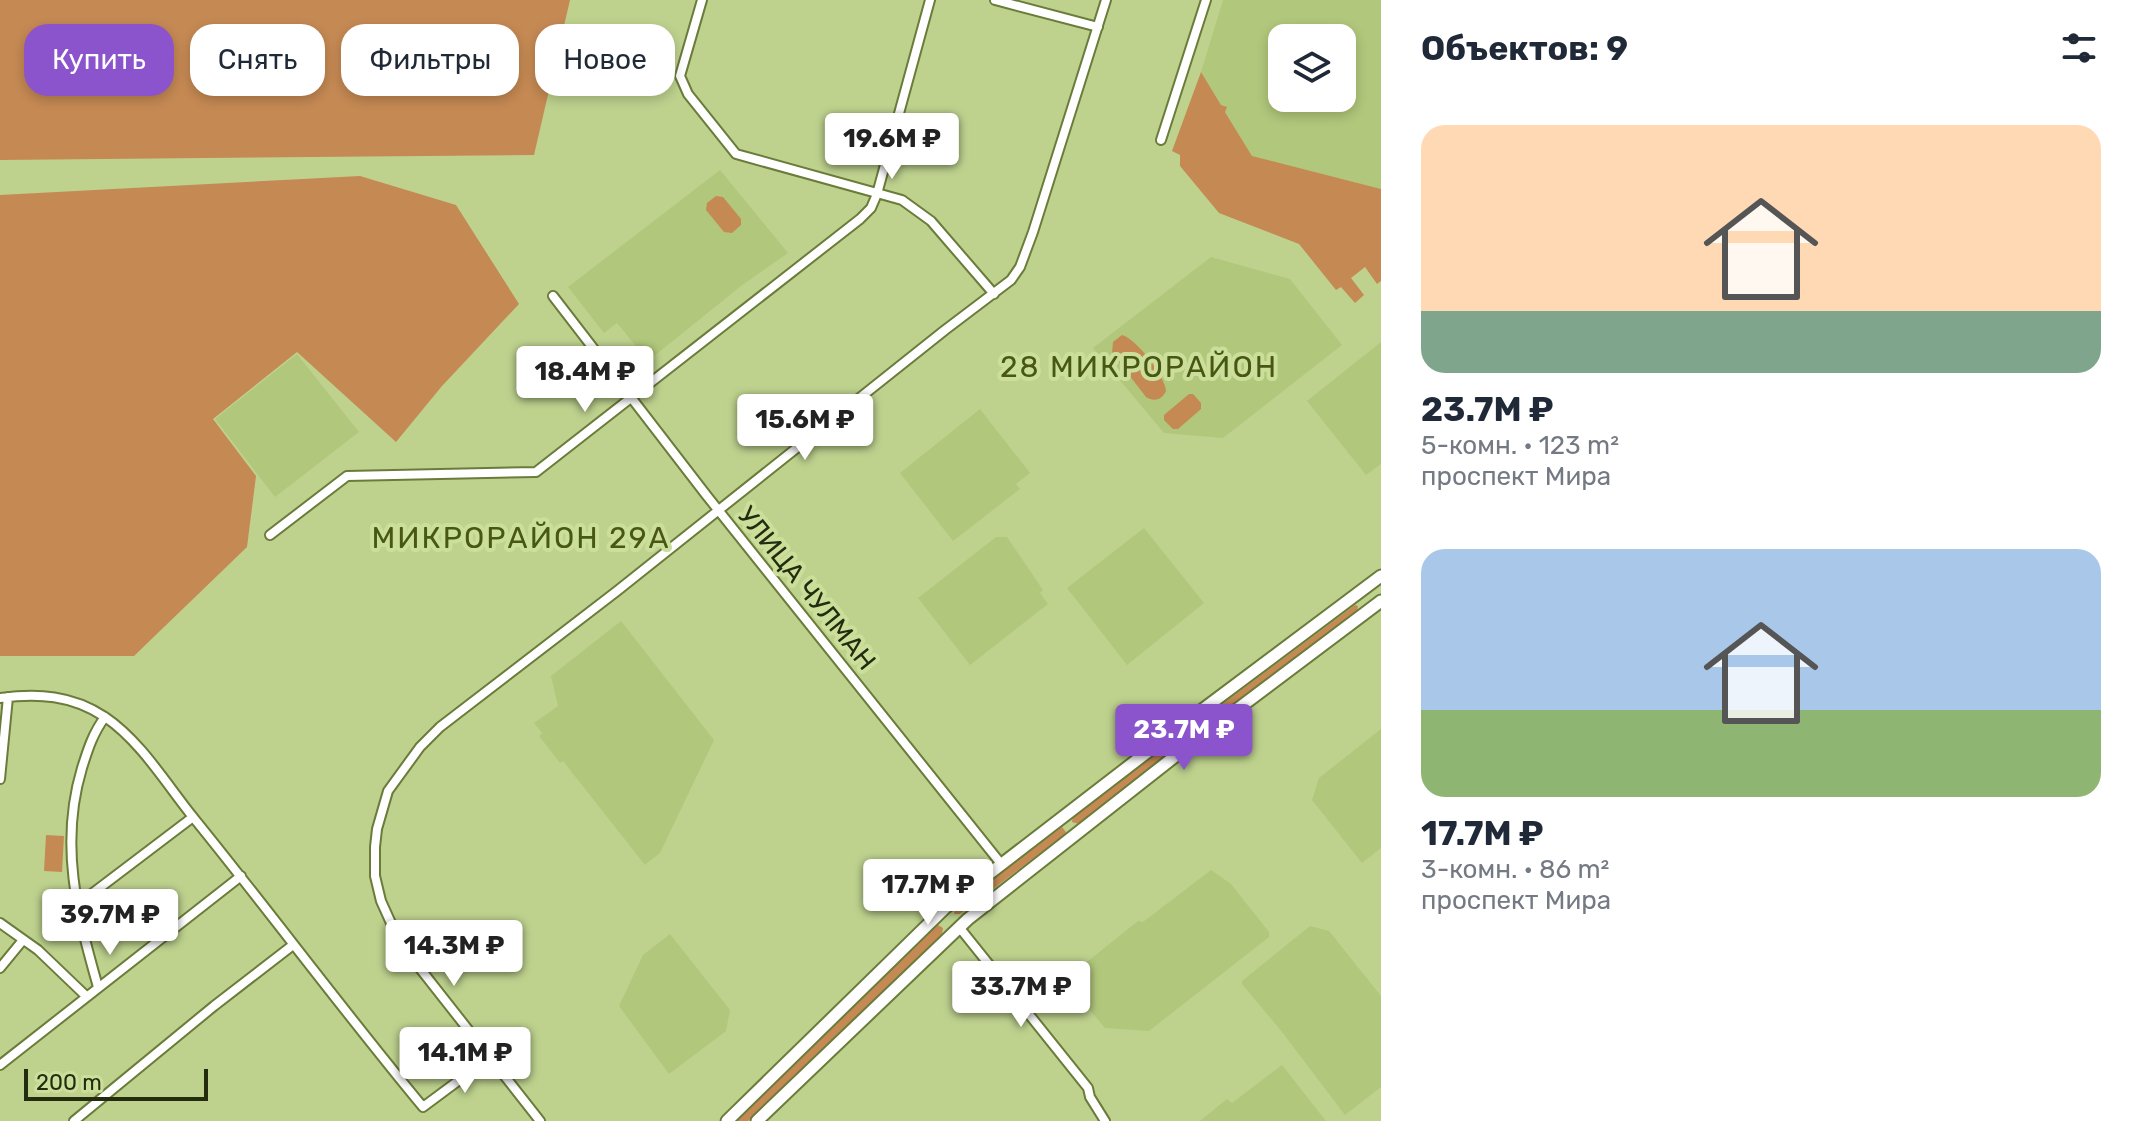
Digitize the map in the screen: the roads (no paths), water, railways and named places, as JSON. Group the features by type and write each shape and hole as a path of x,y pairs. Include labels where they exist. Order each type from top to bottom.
{"main road":[{"path":"727,1121 946,907 1381,576"},
{"path":"1355,595 1367,611"},
{"path":"757,1121 959,927 1381,601"},
{"path":"1057,821 1070,825 1072,831 1069,839"},
{"path":"946,907 944,920 950,926 959,927"}],"street":[{"path":"702,0 680,76 688,94 736,154 902,200 931,221 994,294"},
{"path":"270,535 347,476 536,472 860,219 871,208 877,194 930,0"},
{"path":"995,0 1098,27"},
{"path":"1161,140 1206,0"},
{"path":"540,1121 400,943 386,916 374,865 377,829 388,791 402,768 440,727 1011,280 1020,267 1106,1"},
{"name":"УЛИЦА ЧУЛМАН","path":"553,296 719,511 1002,865"},
{"path":"0,779 4,697 36,694 64,698 105,717 136,746 423,1107 489,1058"},
{"path":"98,987 77,905 72,871 71,814 88,749 95,730 105,717"},
{"path":"77,905 193,817"},
{"path":"0,1065 241,876"},
{"path":"0,923 86,996"},
{"path":"959,927 1088,1088 1105,1121"},
{"path":"0,968 23,940"},
{"path":"74,1121 293,945"}],"district":[{"name":"28 МИКРОРАЙОН","path":"1139,367"},
{"name":"МИКРОРАЙОН 29А","path":"521,538"}]}
